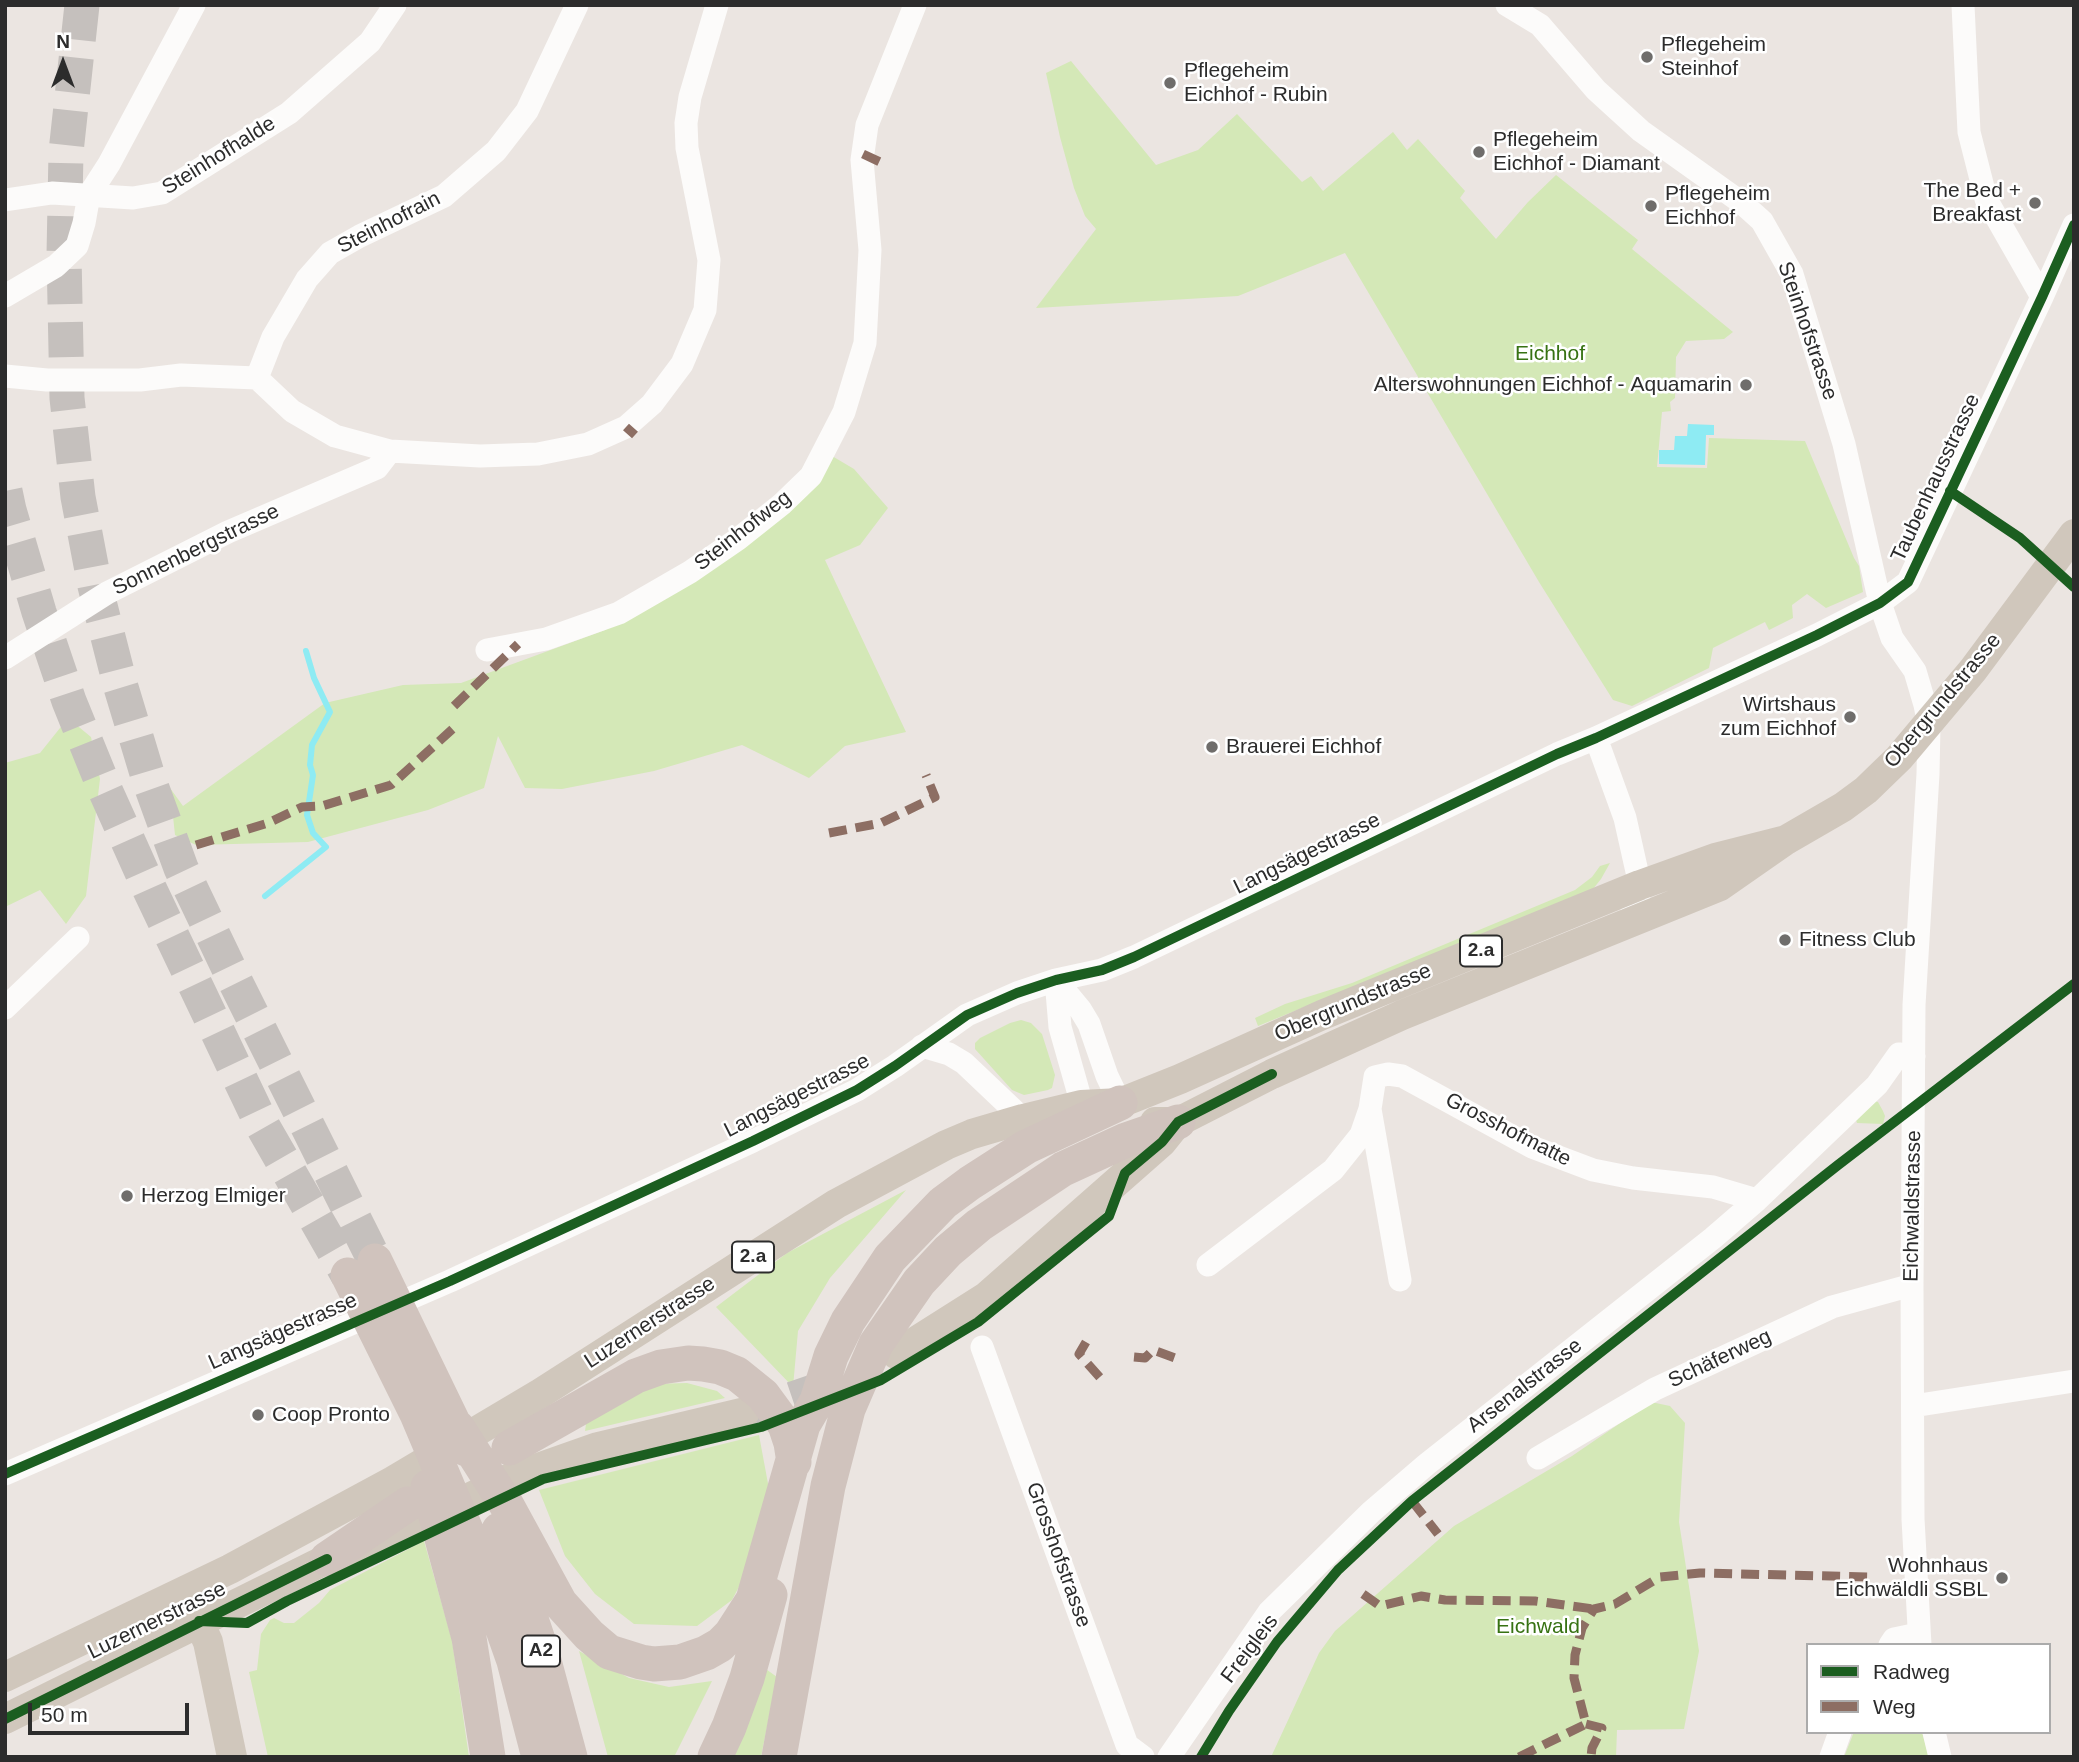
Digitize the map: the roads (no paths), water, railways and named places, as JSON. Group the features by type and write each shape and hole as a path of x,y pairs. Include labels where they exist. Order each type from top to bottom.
{"highway":[{"path":"715,1757 747,1678 789,1498 791,1418 831,1356 848,1321 890,1258 943,1203 1077,1116 1120,1102"},
{"path":"791,1418 876,1344 919,1282 948,1251 1009,1203 1063,1169 1126,1140 1178,1122"},
{"name":"A2","path":"539,1757 490,1552 457,1427 361,1268 417,1414 490,1552 540,1646 570,1757"},
{"path":"509,1448 620,1384 661,1367 688,1363 729,1371 791,1418 828,1486 779,1757"},
{"path":"488,1757 469,1638 490,1552 561,1603 575,1622 610,1652 623,1658 654,1664 680,1662 720,1645 745,1616 759,1585 789,1498"},
{"path":"327,1559 408,1504"}],"main road":[{"name":"Obergrundstrasse","path":"1178,1122 1272,1074 1392,1020 1720,886 1786,840 1843,807 1866,790 1928,725 1973,670 2074,534"},
{"name":"Obergrundstrasse","path":"1120,1102 1180,1079 1334,1010 1640,885 1715,858 1786,840"},
{"path":"1120,1102 1134,1117 1144,1121 1178,1122"},
{"name":"Luzernerstrasse","path":"5,1677 185,1591 324,1519 509,1413 836,1204 915,1160 972,1134 1023,1119 1077,1116"},
{"name":"2.a","path":"896,1354 986,1297 1162,1142 1178,1122"},
{"name":"Luzernerstrasse","path":"5,1719 327,1559 403,1530 510,1478 621,1440 791,1418"},
{"path":"185,1591 208,1642 232,1757"}],"street":[{"path":"5,296 56,267 77,246 89,195 109,164 194,5"},
{"name":"Steinhofhalde","path":"89,195 133,198 162,192 289,113 370,42 395,5"},
{"name":"Steinhofrain","path":"257,379 273,337 307,279 330,253 444,196 496,151 527,111 577,5"},
{"path":"5,376 47,380 140,380 181,375 257,379 292,411 335,436 390,451 480,456 526,455 587,444 626,427 652,404 682,364 705,310 709,260 687,148 686,123 690,97 717,5"},
{"name":"Steinhofweg","path":"487,650 546,639 619,612 690,572 738,539 782,505 810,475 844,412 865,343 870,250 862,160 867,125 915,5"},
{"path":"1963,5 1969,132 1986,199 2042,297"},
{"name":"Steinhofstrasse","path":"1513,7 1540,25 1597,90 1641,131 1742,203 1762,222 1792,274 1844,444 1880,603 1892,638 1915,671 1928,725"},
{"path":"5,200 52,193 89,195"},
{"name":"Taubenhausstrasse","path":"1597,738 1817,635 1880,603 1909,582 2074,225"},
{"name":"Sonnenbergstrasse","path":"5,658 107,593 228,532 377,468 390,451"},
{"name":"Eichwaldstrasse","path":"1919,1639 1913,1519 1914,1005 1928,774 1928,725"},
{"path":"1597,738 1625,818 1640,885 1638,903 1626,923"},
{"name":"Langsägestrasse","path":"5,1474 450,1281 753,1141 870,1082 967,1015 1017,993 1101,970 1135,957 1557,754 1597,738"},
{"path":"5,1008 78,938"},
{"path":"1056,981 1089,1024 1107,1076 1120,1102"},
{"path":"1056,981 1060,1027 1073,1067 1077,1116"},
{"path":"922,1046 949,1054 964,1063 1023,1119"},
{"name":"Arsenalstrasse","path":"1168,1757 1269,1612 1362,1520 1427,1464 1703,1246 1757,1200 1877,1085 1899,1054 1914,1056"},
{"name":"Grosshofmatte","path":"1208,1265 1333,1170 1361,1135 1370,1109 1375,1077 1388,1074 1402,1076 1532,1147 1593,1170 1644,1180 1713,1187 1757,1200"},
{"name":"Grosshofmatte","path":"1370,1109 1400,1279"},
{"name":"Schäferweg","path":"1538,1458 1655,1390 1832,1307 1912,1284"},
{"name":"Grosshofstrasse","path":"982,1347 1127,1745 1143,1757"},
{"path":"1913,1406 2074,1381"},
{"path":"1891,1643 1894,1639 1919,1639"},
{"path":"1831,1757 1839,1734"},
{"path":"1934,1734 1940,1757"}],"water":[{"path":"1688,424 1714,425 1714,435 1706,435 1705,465 1659,464 1659,450 1674,450 1675,436 1687,436"}],"waterway":[{"path":"265,896 326,847 313,833 307,815 313,775 310,765 312,745 330,712 314,678 306,651"}],"tunnel":[{"path":"82,5 66,152 64,255 67,398 78,497 95,586 120,684 149,780 181,868 375,1261"},
{"path":"5,491 39,612 69,701 106,792 262,1125 348,1275"},
{"path":"749,1411 838,1381"}],"place":[{"name":"Pflegeheim Steinhof","path":"1647,57"},
{"name":"Pflegeheim Eichhof - Rubin","path":"1170,83"},
{"name":"Pflegeheim Eichhof - Diamant","path":"1479,152"},
{"name":"The Bed + Breakfast","path":"2035,203"},
{"name":"Pflegeheim Eichhof","path":"1651,206"},
{"name":"Alterswohnungen Eichhof - Aquamarin","path":"1746,385"},
{"name":"Wirtshaus zum Eichhof","path":"1850,717"},
{"name":"Brauerei Eichhof","path":"1212,747"},
{"name":"Fitness Club","path":"1785,940"},
{"name":"Herzog Elmiger","path":"127,1196"},
{"name":"Coop Pronto","path":"258,1415"},
{"name":"Wohnhaus Eichwäldli SSBL","path":"2002,1578"}],"park label":[{"name":"Eichhof","path":"1550,354"},
{"name":"Eichwald","path":"1538,1627"}]}
